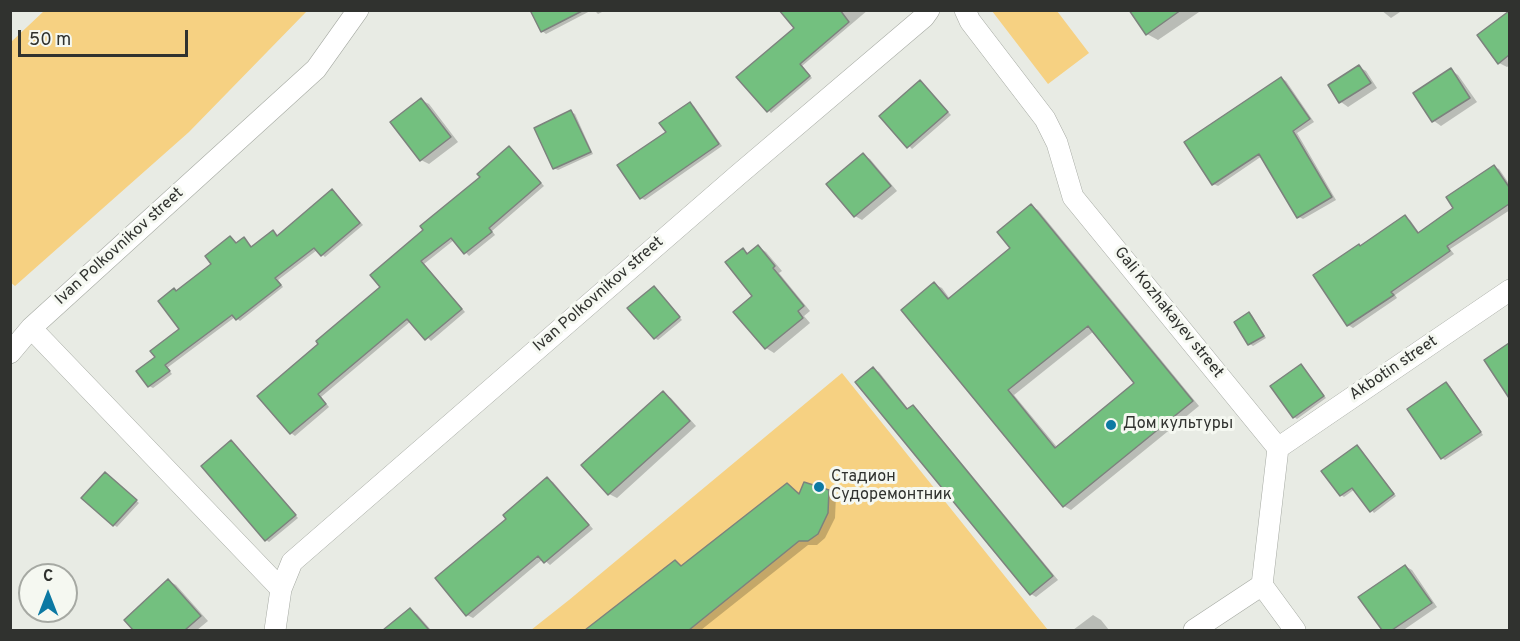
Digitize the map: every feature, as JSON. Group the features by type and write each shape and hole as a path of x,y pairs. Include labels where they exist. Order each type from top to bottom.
{"street":[{"name":"Ivan Polkovnikov street","path":"10,353 31,328 316,69 358,10"},
{"name":"Ivan Polkovnikov street","path":"275,630 281,589 292,562 738,175 924,17 929,10"},
{"name":"Gali Kozhakayev street","path":"965,10 970,21 1045,119 1058,143 1073,197 1278,448"},
{"name":"Akbotin street","path":"1278,448 1509,290"},
{"path":"31,328 281,589"},
{"path":"1278,448 1262,585 1295,630"},
{"path":"1194,630 1262,585"}],"shaded area":[{"path":"44,11 307,11 189,132 15,286 10,282 11,42"},
{"path":"992,11 1057,11 1089,53 1048,84"},
{"name":"Стадион Судоремонтник","path":"842,373 1048,630 531,630 569,600"}],"building":[{"path":"530,10 584,10 541,32"},
{"path":"779,10 840,10 849,22 800,64 810,76 767,112 736,77 794,28"},
{"path":"1129,10 1181,10 1146,35"},
{"path":"1509,11 1509,55 1498,64 1477,35"},
{"path":"1359,65 1371,83 1339,103 1328,85"},
{"path":"1451,68 1470,98 1432,122 1413,93"},
{"path":"1281,77 1310,119 1293,131 1332,197 1297,218 1259,154 1212,185 1184,142"},
{"path":"920,80 948,112 907,148 879,116"},
{"path":"421,98 451,137 420,161 390,122"},
{"path":"690,102 719,144 640,199 617,165 666,132 659,123"},
{"path":"571,110 591,152 553,169 534,128"},
{"path":"509,146 541,183 489,228 492,232 464,254 451,238 421,261 462,309 425,340 407,319 318,394 326,404 290,434 257,396 318,344 316,341 380,287 370,275 423,230 420,226 480,177 477,174"},
{"path":"863,153 891,186 854,217 826,184"},
{"path":"1494,165 1509,187 1509,204 1447,246 1450,251 1391,292 1394,295 1347,326 1313,275 1405,215 1418,233 1453,208 1446,197"},
{"path":"332,189 360,223 321,256 314,248 275,278 281,285 236,320 232,315 165,365 170,371 148,387 136,371 155,357 150,351 179,329 158,301 174,288 176,291 211,264 205,256 230,236 236,243 244,237 251,247 273,230 277,236"},
{"path":"1031,204 1193,401 1063,507 901,310 934,282 948,299 1010,248 997,232","holes":["1088,326 1134,383 1055,448 1008,390"]},
{"path":"758,245 775,266 773,268 804,306 798,311 803,318 765,349 733,312 752,296 725,262 743,248 747,254"},
{"path":"654,286 680,317 654,339 627,308"},
{"path":"1249,312 1264,336 1248,345 1234,322"},
{"path":"1509,343 1509,398 1484,360"},
{"path":"1301,364 1324,396 1293,418 1270,386"},
{"path":"873,367 907,409 913,405 1053,576 1030,595 855,382"},
{"path":"1446,382 1481,432 1441,459 1407,409"},
{"path":"663,391 690,421 608,495 581,465"},
{"path":"231,440 296,515 265,541 201,466"},
{"path":"1357,445 1394,494 1370,512 1352,488 1340,496 1321,471"},
{"path":"105,472 137,500 113,526 81,498"},
{"path":"547,477 589,525 544,563 538,556 466,616 435,578 506,519 503,515"},
{"path":"804,482 829,490 828,513 818,534 808,541 799,541 689,630 585,630 675,560 681,566 787,483 799,494"},
{"path":"1405,565 1432,603 1392,630 1382,630 1358,597"},
{"path":"168,579 201,616 185,630 133,630 124,620"},
{"path":"410,608 429,630 383,630"}],"place":[{"name":"Дом культуры","path":"1111,425"},
{"name":"Стадион Судоремонтник","path":"819,487"}]}
